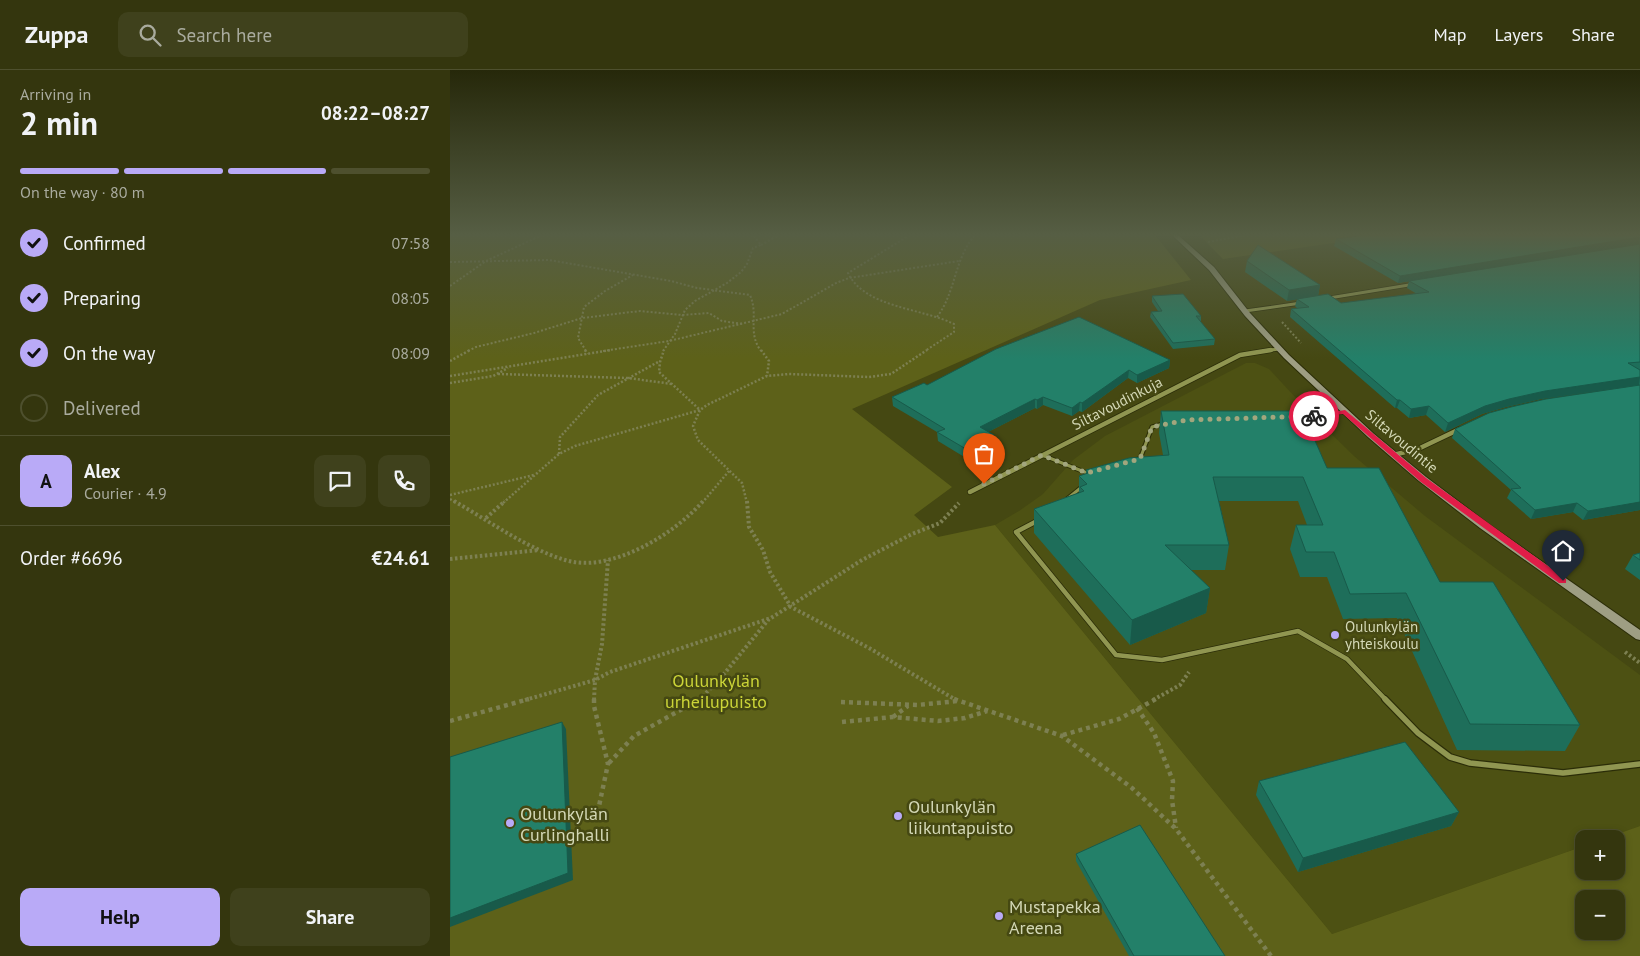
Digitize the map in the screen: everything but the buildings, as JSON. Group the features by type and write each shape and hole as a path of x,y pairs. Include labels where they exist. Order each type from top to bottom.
{"main road":[{"name":"Siltavoudintie","path":"1218,276 1245,311 1279,349 1345,412 1393,454 1459,507 1640,636"}],"street":[{"path":"1325,299 1416,284"},
{"path":"1245,311 1307,302"},
{"name":"Siltavoudinkuja","path":"970,492 1240,355 1279,349"},
{"path":"1393,454 1418,448 1466,426"}],"lane":[{"path":"1297,416 1345,412"},
{"path":"1131,461 1140,459 1152,427 1166,424"},
{"path":"1042,455 1087,473 1096,471"},
{"path":"1060,505 1083,486 1087,473"},
{"path":"1044,517 1016,532 1116,655 1162,660 1206,649 1298,631 1347,659 1418,734 1450,757 1470,763 1563,773 1640,764"}],"path":[{"path":"450,286 464,276"},
{"path":"587,354 578,338 584,307 605,291 631,276"},
{"path":"640,276 750,295 755,304 752,332 754,341 769,361 766,376"},
{"path":"700,410 658,372 658,362 669,341 674,336 678,321 689,306 716,290 733,276"},
{"path":"450,376 669,341 745,324 782,314 836,283 860,276"},
{"path":"937,317 946,309 956,276"},
{"path":"486,518 559,454 575,446 700,410 719,398 766,376 789,374 858,377 891,374 954,332 954,324 872,296 852,283 849,278"},
{"path":"450,362 476,347 534,334 582,318 640,311 682,315 709,313 722,321 745,324"},
{"path":"559,454 560,437 598,395 658,362"},
{"path":"450,384 493,376 510,367"},
{"path":"498,374 628,378 673,384"},
{"path":"700,410 693,426 698,440 742,483 746,494 749,527 763,550 770,572 791,607 869,648 958,701 1062,736 1132,788 1176,829 1271,956"},
{"path":"450,499 540,550 567,561 580,563 608,560 629,554 661,538 694,512 729,471"},
{"path":"450,495 534,475"},
{"path":"450,721 594,680 610,672 771,618 862,560 940,522 970,492"},
{"path":"450,559 540,550"},
{"path":"596,820 608,764 594,706 594,680 602,644 608,560"},
{"path":"608,764 634,736 698,701 719,680 771,618"},
{"path":"1062,736 1119,719 1180,685 1206,649"},
{"path":"841,702 909,705 958,701"},
{"path":"893,717 909,705"},
{"path":"1138,708 1154,734 1173,782 1172,800 1176,829"},
{"path":"842,722 893,717 938,721 965,718 988,711"}],"shaded area":[{"name":"Oulunkylän yhteiskoulu","path":"1246,363 1255,363 1269,369 1354,456 1425,516 1640,675 1640,826 1625,831 1575,830 1575,849 1332,934 995,525 1043,494 1073,460 1105,436"}],"green space":[{"name":"Oulunkylän urheilupuisto","path":"450,276 1188,276 1191,280 1100,300 852,409 952,487 914,515 938,537 995,525 1332,934 1575,849 1575,880 1625,880 1625,831 1640,826 1640,956 450,956"}],"way so far":[{"path":"984,484 1042,455 1087,473 1140,459 1152,427 1187,420 1314,416"}],"place":[{"name":"Oulunkylän yhteiskoulu","path":"1335,635"},
{"name":"Oulunkylän liikuntapuisto","path":"898,816"},
{"name":"Oulunkylän Curlinghalli","path":"510,823"},
{"name":"Mustapekka Areena","path":"999,916"}],"route":[{"path":"1314,416 1345,412 1424,480 1563,581"}]}
